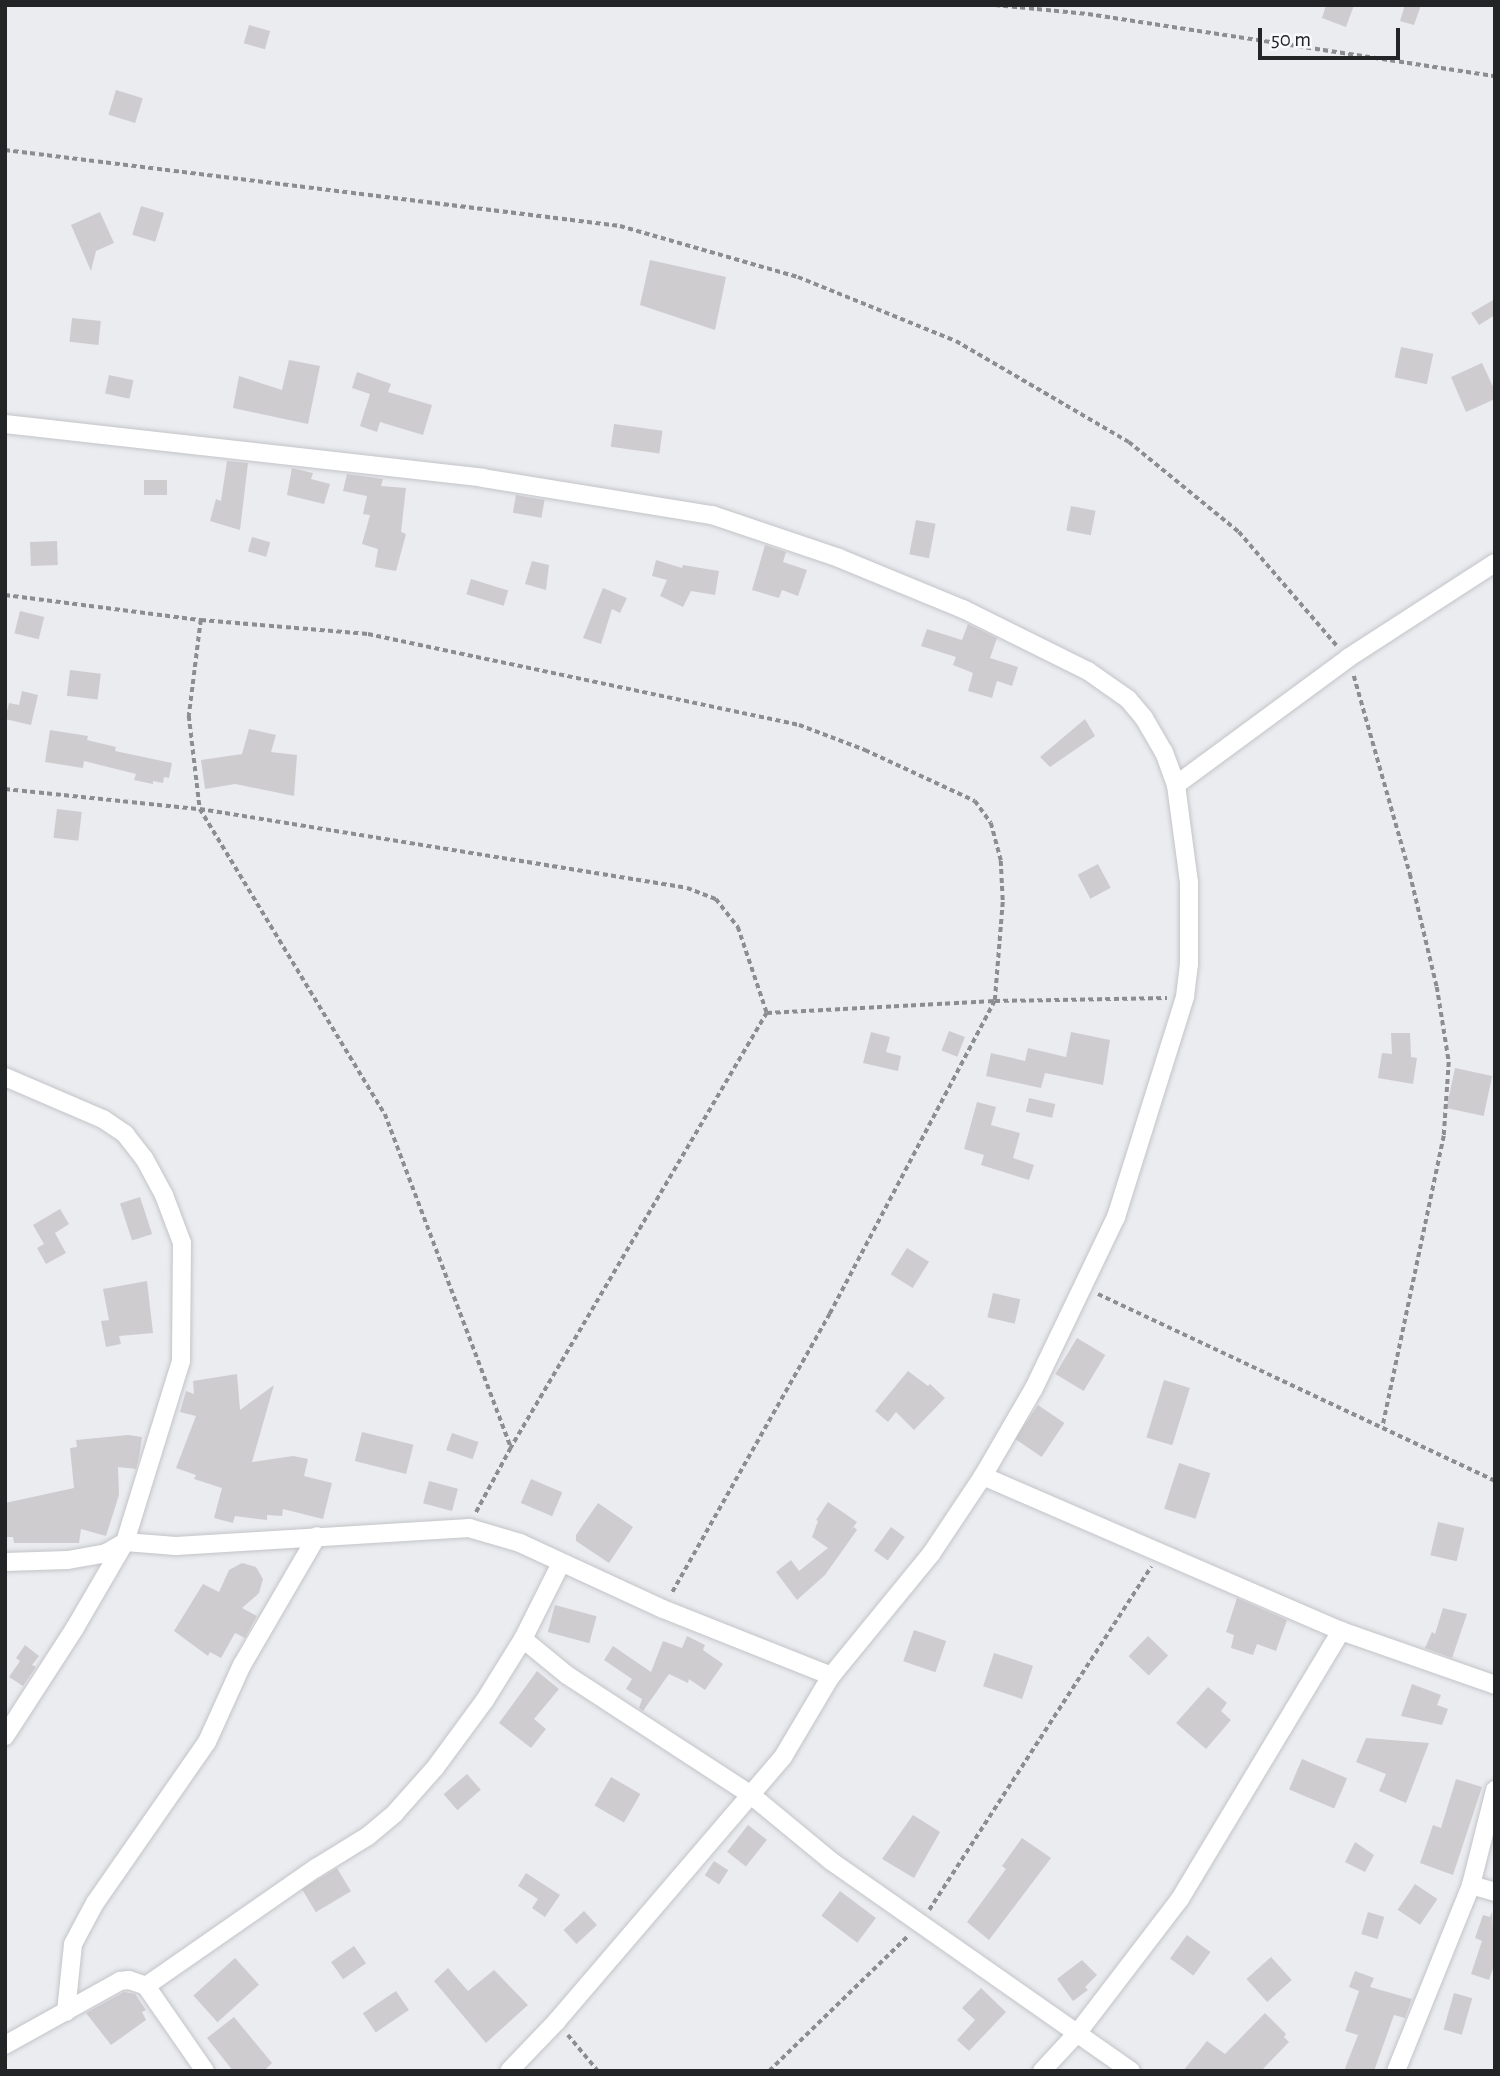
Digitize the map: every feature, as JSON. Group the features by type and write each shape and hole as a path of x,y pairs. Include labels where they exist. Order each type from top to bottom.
{"street":[{"path":"5,425 483,478 712,515 839,558 963,609 1088,671 1128,699 1144,718 1164,752 1176,785 1189,882 1189,964 1185,997 1116,1217 1034,1388 983,1476 931,1554 831,1676 783,1757 557,2021 509,2071"},
{"path":"1176,785 1348,658 1495,563"},
{"path":"5,1077 103,1119 125,1134 144,1158 164,1195 182,1243 181,1361 125,1542 75,1628 5,1736"},
{"path":"983,1476 1341,1631 1495,1685"},
{"path":"5,1562 68,1560 106,1553 125,1542 176,1546 469,1528 520,1543 663,1609 831,1676"},
{"path":"66,2012 73,1944 94,1903 207,1742 242,1665 317,1536"},
{"path":"146,1986 316,1868 368,1836 395,1813 435,1768 485,1700 523,1639 561,1563"},
{"path":"1042,2071 1079,2031 1180,1899 1341,1631"},
{"path":"523,1639 567,1675 751,1795 831,1861 1079,2031 1131,2071"},
{"path":"1396,2071 1471,1885 1495,1790"},
{"path":"1471,1885 1495,1892"},
{"path":"5,2045 120,1981 129,1980 146,1986 205,2071"}],"path":[{"path":"995,5 1088,14 1495,76"},
{"path":"5,150 620,226 798,277 956,341 1129,442 1239,532 1348,658 1410,874 1437,987 1449,1062 1444,1136 1383,1426"},
{"path":"5,595 201,620 368,634 799,725 865,750 975,801 990,822 1001,861 1003,902 995,1001 830,1314 663,1609"},
{"path":"201,620 189,716 200,809 385,1114 511,1448"},
{"path":"5,789 200,809 704,892 716,899 738,927 767,1013 511,1448 469,1528"},
{"path":"767,1013 995,1001 1185,997"},
{"path":"1084,1288 1383,1426 1495,1481"},
{"path":"769,2071 920,1924 1160,1553"},
{"path":"557,2021 598,2071"}],"building":[{"path":"1326,5 1354,5 1346,27 1322,18"},
{"path":"1405,5 1421,5 1414,25 1400,21"},
{"path":"249,25 270,31 265,49 244,43"},
{"path":"116,90 143,98 135,123 108,115"},
{"path":"141,206 164,213 155,242 132,235"},
{"path":"100,212 114,243 96,251 91,271 71,225"},
{"path":"650,260 726,277 715,330 640,305"},
{"path":"1495,299 1495,315 1479,325 1471,313"},
{"path":"72,318 101,321 98,345 69,342"},
{"path":"1401,347 1433,354 1427,384 1395,377"},
{"path":"289,360 320,366 308,424 233,408 239,376 282,390"},
{"path":"1482,363 1495,391 1495,399 1466,412 1451,377"},
{"path":"357,372 391,384 388,392 432,405 423,435 380,422 377,432 360,426 370,394 352,388"},
{"path":"109,375 133,380 130,399 105,394"},
{"path":"614,424 663,431 659,454 611,447"},
{"path":"227,461 248,463 240,530 210,521 216,499 221,501"},
{"path":"292,468 313,473 311,479 330,484 324,504 287,495"},
{"path":"347,474 383,479 381,486 406,488 401,532 406,534 396,571 375,567 378,549 362,544 370,515 363,514 367,496 343,491"},
{"path":"144,480 167,480 167,495 144,495"},
{"path":"516,495 545,500 541,518 513,513"},
{"path":"1071,506 1096,511 1091,535 1066,531"},
{"path":"916,520 936,524 929,558 909,554"},
{"path":"252,537 270,542 266,557 248,551"},
{"path":"57,541 58,565 31,566 30,542"},
{"path":"765,545 786,552 783,562 807,570 798,596 782,590 779,598 752,590"},
{"path":"656,560 682,568 683,565 719,571 715,595 691,591 683,607 660,596 667,580 652,576"},
{"path":"532,561 549,565 546,590 525,584"},
{"path":"471,579 508,590 504,606 466,594"},
{"path":"603,588 627,598 620,613 612,609 601,644 583,638"},
{"path":"20,611 44,617 39,639 14,633"},
{"path":"968,624 997,638 990,658 1018,667 1012,686 997,681 992,698 968,691 973,673 953,665 956,657 921,646 927,629 962,640"},
{"path":"70,670 101,674 98,700 67,696"},
{"path":"22,691 38,695 31,725 5,719 9,703 19,705"},
{"path":"1085,719 1095,736 1050,767 1040,757"},
{"path":"249,729 276,735 271,752 297,755 294,796 235,784 205,789 201,760 242,754"},
{"path":"50,730 88,736 87,740 116,747 115,751 172,763 169,778 164,777 163,783 153,781 153,784 134,780 136,774 84,761 83,768 45,762"},
{"path":"57,809 82,812 78,841 53,838"},
{"path":"1098,864 1111,888 1090,899 1078,875"},
{"path":"949,1031 965,1037 957,1057 941,1051"},
{"path":"871,1032 890,1037 886,1052 901,1056 898,1071 863,1063"},
{"path":"1071,1032 1110,1040 1103,1085 1045,1073 1041,1088 986,1076 991,1053 1025,1061 1028,1048 1066,1057"},
{"path":"1391,1033 1410,1033 1411,1057 1417,1058 1413,1084 1378,1078 1382,1053 1392,1054"},
{"path":"1455,1068 1492,1076 1484,1116 1446,1108"},
{"path":"1029,1098 1055,1104 1052,1118 1026,1112"},
{"path":"977,1102 996,1107 991,1125 1020,1133 1013,1158 1034,1165 1029,1180 981,1165 984,1155 964,1149"},
{"path":"140,1197 152,1234 132,1241 120,1203"},
{"path":"60,1209 69,1224 55,1233 66,1253 46,1264 37,1248 44,1244 33,1225"},
{"path":"907,1248 929,1262 913,1288 891,1274"},
{"path":"147,1281 153,1333 119,1336 121,1344 106,1347 101,1321 109,1320 103,1289"},
{"path":"993,1293 1020,1299 1015,1324 987,1317"},
{"path":"1077,1338 1105,1355 1084,1391 1055,1374"},
{"path":"908,1371 928,1386 930,1384 945,1398 914,1430 896,1412 888,1422 875,1411"},
{"path":"237,1374 240,1410 274,1385 252,1462 293,1456 308,1459 304,1476 332,1483 323,1519 283,1509 282,1516 267,1515 267,1520 235,1516 233,1523 214,1518 222,1488 194,1479 196,1475 176,1468 196,1416 180,1412 186,1391 194,1394 193,1381"},
{"path":"1164,1380 1190,1388 1172,1445 1146,1437"},
{"path":"1038,1405 1065,1423 1042,1457 1015,1439"},
{"path":"362,1432 413,1445 406,1474 355,1461"},
{"path":"452,1433 478,1442 473,1459 446,1450"},
{"path":"128,1435 142,1437 139,1457 136,1469 118,1467 119,1495 106,1536 81,1529 79,1543 14,1543 13,1537 5,1537 5,1503 74,1488 70,1448 77,1447 76,1440"},
{"path":"1179,1463 1210,1473 1196,1519 1164,1509"},
{"path":"531,1479 562,1492 552,1516 521,1503"},
{"path":"429,1481 458,1489 452,1511 423,1503"},
{"path":"828,1502 857,1522 851,1530 854,1527 857,1530 825,1575 797,1600 776,1572 791,1560 799,1571 828,1548 812,1537 818,1521 816,1520"},
{"path":"598,1503 633,1527 609,1563 576,1541 576,1535"},
{"path":"1438,1522 1464,1528 1457,1561 1430,1555"},
{"path":"891,1527 905,1537 888,1560 874,1550"},
{"path":"242,1563 256,1567 263,1579 259,1593 242,1608 257,1616 245,1638 235,1633 221,1658 210,1652 208,1656 174,1631 203,1584 219,1592 229,1570"},
{"path":"1237,1598 1287,1620 1276,1651 1257,1644 1253,1655 1231,1648 1234,1635 1226,1632"},
{"path":"555,1605 597,1616 589,1643 548,1632"},
{"path":"1443,1608 1467,1614 1452,1658 1425,1648 1432,1632 1435,1634"},
{"path":"914,1630 946,1641 935,1672 903,1661"},
{"path":"687,1636 705,1645 703,1650 723,1664 705,1690 689,1679 688,1683 669,1674 643,1711 639,1708 642,1699 626,1689 632,1679 604,1660 613,1646 651,1672 663,1641 682,1648"},
{"path":"1148,1636 1168,1655 1149,1676 1129,1656"},
{"path":"25,1645 39,1656 32,1665 36,1667 23,1686 9,1677 20,1661 16,1658"},
{"path":"994,1653 1033,1666 1022,1699 983,1686"},
{"path":"537,1671 559,1689 534,1719 546,1729 531,1748 499,1723"},
{"path":"1412,1684 1441,1695 1437,1705 1448,1709 1442,1725 1401,1716"},
{"path":"1208,1687 1227,1703 1221,1711 1231,1720 1206,1749 1176,1723"},
{"path":"1366,1738 1429,1743 1406,1803 1379,1791 1386,1774 1356,1762"},
{"path":"1302,1759 1347,1778 1334,1809 1289,1789"},
{"path":"467,1774 481,1790 457,1810 444,1794"},
{"path":"611,1777 640,1794 624,1823 594,1806"},
{"path":"1456,1779 1482,1787 1453,1875 1420,1863 1433,1825 1441,1828"},
{"path":"913,1815 940,1832 914,1878 882,1859"},
{"path":"748,1825 767,1840 746,1867 727,1852"},
{"path":"1022,1838 1051,1858 989,1940 967,1922 1006,1869 1002,1866"},
{"path":"1355,1842 1374,1855 1365,1872 1345,1862"},
{"path":"714,1861 728,1870 719,1885 705,1875"},
{"path":"337,1868 351,1891 316,1912 302,1889"},
{"path":"526,1873 560,1895 545,1917 532,1908 538,1899 518,1886"},
{"path":"1415,1884 1437,1899 1420,1925 1398,1910"},
{"path":"840,1891 876,1918 857,1943 821,1916"},
{"path":"584,1911 597,1925 576,1944 564,1930"},
{"path":"1368,1912 1384,1917 1378,1939 1361,1934"},
{"path":"1492,1912 1495,1963 1489,1980 1471,1974 1482,1941 1475,1938 1483,1915 1490,1917"},
{"path":"1187,1935 1210,1952 1193,1976 1170,1958"},
{"path":"354,1946 366,1963 343,1979 331,1962"},
{"path":"1271,1957 1292,1980 1267,2002 1246,1979"},
{"path":"235,1958 259,1985 217,2022 193,1995"},
{"path":"1082,1960 1097,1975 1085,1987 1088,1990 1073,2001 1057,1979"},
{"path":"448,1968 468,1991 494,1970 528,2005 486,2043 434,1981"},
{"path":"1355,1971 1374,1978 1370,1987 1412,1999 1405,2018 1394,2015 1374,2071 1344,2071 1358,2035 1345,2031 1359,1991 1349,1987"},
{"path":"981,1988 1006,2012 969,2051 957,2040 975,2020 962,2008"},
{"path":"396,1991 409,2010 376,2032 363,2013"},
{"path":"124,1992 135,1994 146,2010 142,2012 146,2020 111,2045 86,2013"},
{"path":"1454,1993 1472,1998 1462,2035 1444,2030"},
{"path":"1265,2013 1286,2034 1284,2037 1289,2042 1261,2071 1183,2071 1207,2041 1225,2054"},
{"path":"234,2017 272,2063 264,2071 233,2071 207,2038"}]}
